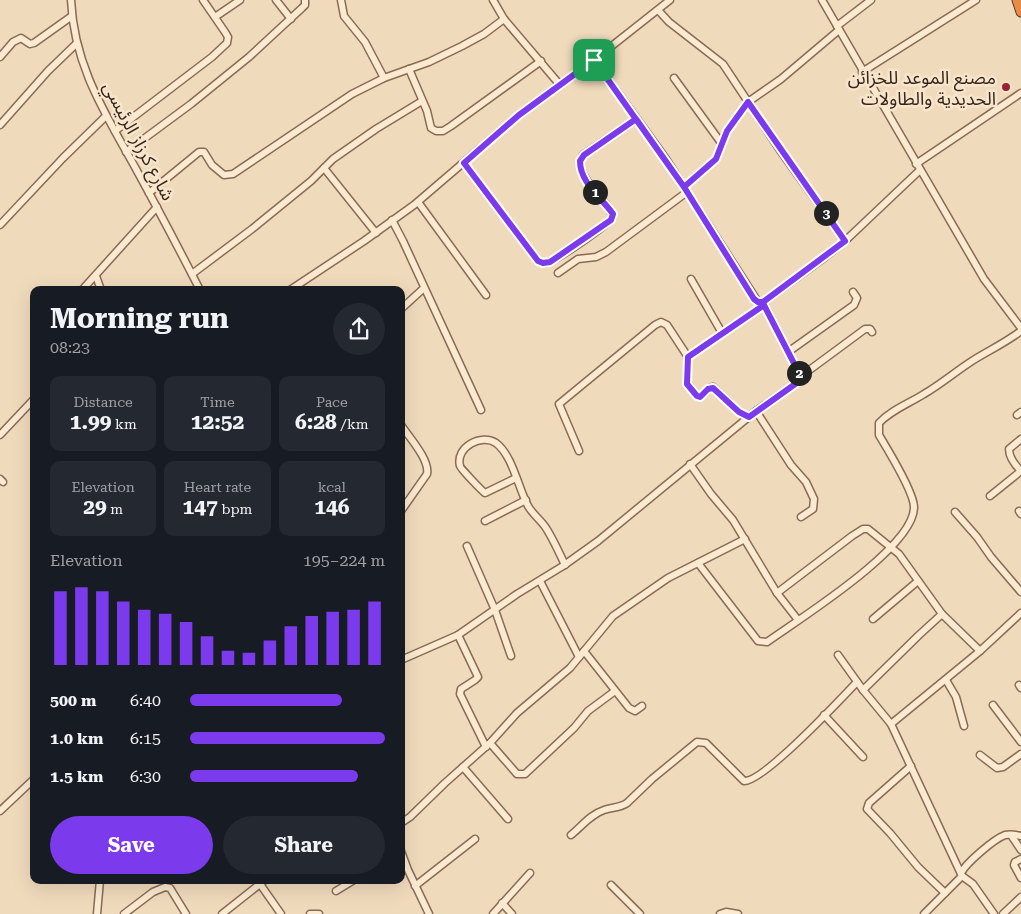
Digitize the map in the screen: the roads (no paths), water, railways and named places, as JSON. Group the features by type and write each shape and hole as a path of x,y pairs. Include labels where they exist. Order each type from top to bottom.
{"highway":[{"path":"1017,0 1021,12"}],"street":[{"name":"شارع كرزاز الرئيسي","path":"71,0 72,16 81,61 106,116 198,286"},
{"path":"115,131 227,43 228,37 203,0"},
{"path":"215,17 240,0"},
{"path":"276,0 290,19"},
{"path":"126,152 249,57 305,5 305,0"},
{"path":"341,0 344,16 364,42 384,78"},
{"path":"492,0 504,19 560,85"},
{"path":"698,563 758,641 767,642 834,596 868,568 906,531 914,510 914,502 880,434 879,423 887,415 925,394 971,362 1002,345 1021,330 984,279 862,72 822,0"},
{"path":"558,272 578,259 596,257 606,252 686,189 719,155 727,131 748,102 781,79 871,0"},
{"path":"862,72 976,0"},
{"path":"296,286 376,233 418,202 519,115 594,60 658,10 666,1"},
{"path":"658,10 674,26 723,64 845,241"},
{"path":"0,57 17,40 21,38 30,44 34,43 72,16"},
{"path":"149,193 200,152 204,152 212,165 224,175 233,174 352,94 384,78 429,62 462,46 484,34 504,19"},
{"path":"0,125 48,71 77,43"},
{"path":"594,60 686,189 754,299 764,303"},
{"path":"409,69 427,112 431,128 436,132 443,131 541,61"},
{"path":"674,78 722,144"},
{"path":"688,357 820,261 845,241 918,167 1021,93"},
{"path":"192,274 311,181 333,159 376,129 422,101"},
{"path":"0,226 63,158 106,116"},
{"path":"464,163 538,261 543,263 550,262 611,220 613,214 588,184 583,175 580,161 584,155 636,119"},
{"path":"324,168 376,233"},
{"path":"418,202 486,295"},
{"path":"86,286 156,207"},
{"path":"392,220 481,410"},
{"path":"96,276 100,286"},
{"path":"691,279 722,332"},
{"path":"405,305 424,288"},
{"path":"788,352 854,305 857,298 853,292"},
{"path":"764,303 800,377"},
{"path":"579,452 559,408 560,402 658,323 662,322 667,326 688,357 687,384 697,396 700,397 708,389 713,388 739,412 749,417"},
{"path":"405,658 458,635 565,565 756,411 798,382 800,377 865,329 870,329 872,332"},
{"path":"0,434 30,403"},
{"path":"756,411 791,465 806,482 813,495 814,509 801,517"},
{"path":"405,431 424,459 428,470 405,505"},
{"path":"990,496 1021,471 1014,463 1009,449 1021,439"},
{"path":"516,478 485,493 462,470 459,462 460,457 464,450 477,440 492,440 502,449 516,478 526,500 550,534 565,565"},
{"path":"690,464 711,494 733,520 777,593 798,620"},
{"path":"485,522 526,500"},
{"path":"955,512 1021,592"},
{"path":"777,593 863,529 868,529 900,554 942,614 980,651"},
{"path":"405,820 488,745 517,713 570,668 613,616 658,584 745,539"},
{"path":"467,546 495,610 511,656"},
{"path":"540,581 579,657"},
{"path":"873,619 918,581"},
{"path":"891,724 980,651 1021,613"},
{"path":"863,690 942,614"},
{"path":"458,635 478,677 461,689 460,694 488,745 517,774 525,774 574,728 588,711 615,691"},
{"path":"584,651 615,691 633,710 638,710 642,706"},
{"path":"838,655 891,724 961,875 974,884 994,914"},
{"path":"946,680 956,697 964,726"},
{"path":"571,836 597,813 623,806 697,742 706,743 739,778 744,781 750,781 772,766 857,682"},
{"path":"993,705 1021,742"},
{"path":"824,715 863,757"},
{"path":"980,754 997,768 1003,767 1021,754"},
{"path":"911,766 869,803 867,809 890,833 918,868 945,893"},
{"path":"463,767 508,819"},
{"path":"0,811 30,784"},
{"path":"924,914 961,875 965,865 983,849 1005,835 1021,836"},
{"path":"1011,835 1021,850"},
{"path":"415,886 475,839"},
{"path":"1021,859 1015,862 1014,865 1021,878"},
{"path":"405,862 428,914"},
{"path":"493,914 530,873"},
{"path":"97,914 100,884"},
{"path":"222,914 260,884"},
{"path":"264,884 281,914"},
{"path":"336,891 347,884"},
{"path":"611,885 640,914"},
{"path":"124,914 153,892 165,887 170,888 186,914"},
{"path":"1003,914 1021,897"},
{"path":"502,904 512,914"},
{"path":"720,914 726,912 738,914"},
{"path":"310,914 319,914"}],"place":[{"name":"مصنع الموعد للخزائن الحديدية والطاولات","path":"1006,87"}]}
